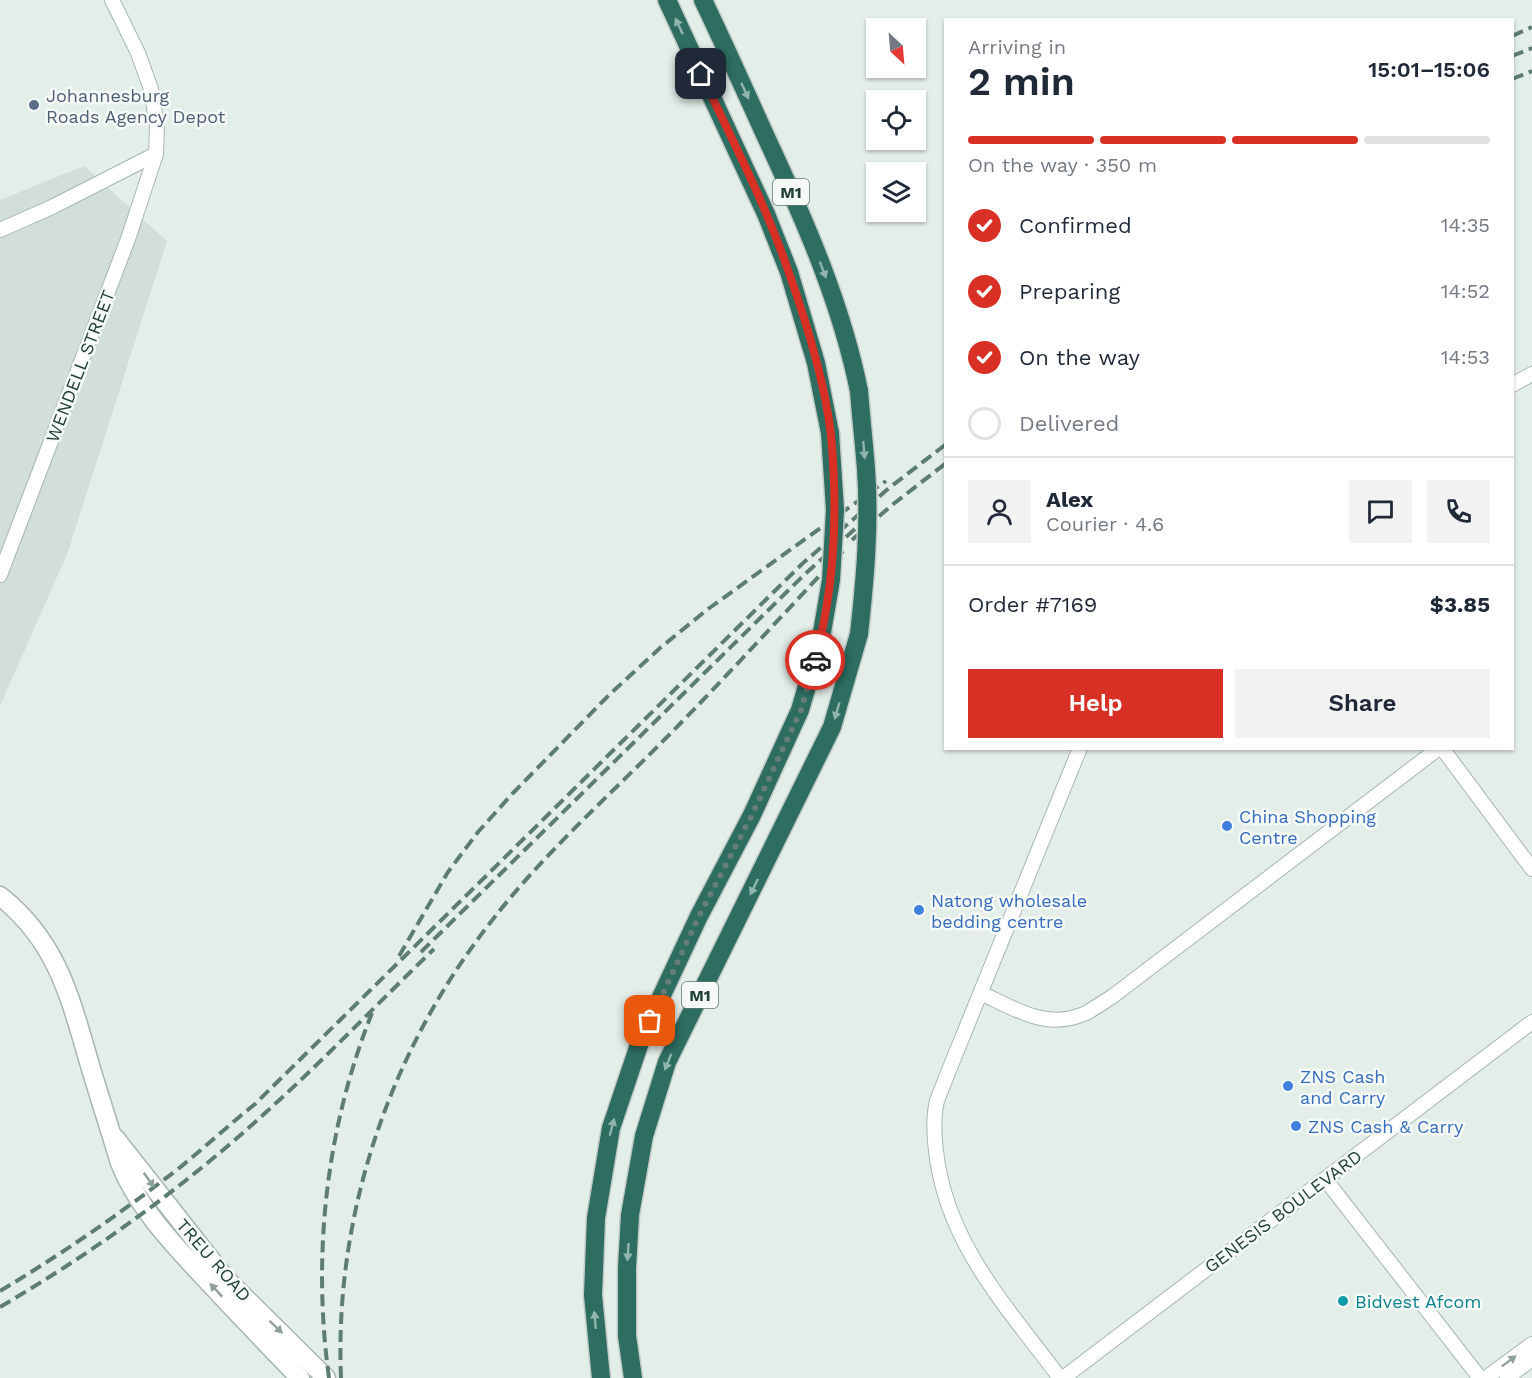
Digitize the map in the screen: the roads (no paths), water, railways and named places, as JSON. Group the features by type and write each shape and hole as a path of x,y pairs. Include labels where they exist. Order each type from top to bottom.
{"highway":[{"name":"M1","path":"601,1378 593,1295 596,1218 611,1128 640,1042 699,916 752,815 801,710 821,638 831,580 835,510 830,433 816,363 785,261 667,0"},
{"name":"M1","path":"633,1378 627,1336 627,1268 630,1215 644,1136 667,1062 832,727 859,634 865,584 866,471 859,392 853,360 833,296 807,226 703,0"}],"street":[{"name":"WENDELL STREET","path":"0,576 128,238 156,154 157,126 151,88 138,53 112,0"},
{"path":"0,230 52,207 156,154"},
{"path":"1514,384 1532,374"},
{"path":"1062,1378 977,1266 959,1234 946,1201 934,1135 937,1103 1079,750"},
{"path":"981,993 1038,1019 1063,1020 1085,1013 1121,990 1438,750"},
{"path":"1443,750 1532,869"},
{"name":"TREU ROAD","path":"0,896 41,939 63,978 126,1179 132,1190 166,1235 300,1378"},
{"name":"GENESIS BOULEVARD","path":"1062,1378 1532,1023"},
{"name":"TREU ROAD","path":"112,1134 226,1279 326,1378"},
{"path":"1325,1179 1480,1378"},
{"path":"1486,1378 1532,1344"},
{"path":"1514,1375 1532,1359"}],"railway":[{"path":"1514,35 1532,27"},
{"path":"1514,55 1532,48"},
{"path":"1514,78 1532,71"},
{"path":"0,1291 69,1248 135,1201 178,1169 255,1104 802,564 889,488 944,446"},
{"path":"852,540 944,465"},
{"path":"399,956 448,872 478,832 609,695 660,648 708,609 886,481"},
{"path":"421,952 805,574 855,529"},
{"path":"341,1378 341,1317 347,1256 359,1196 375,1137 397,1080 424,1025 455,973 490,923 532,873 692,711 843,551"},
{"path":"0,1307 104,1241 170,1193 234,1141 329,1053 434,949"},
{"path":"329,1378 322,1285 327,1192 343,1101 372,1013"}],"place":[{"name":"Johannesburg Roads Agency Depot","path":"34,105"},
{"name":"China Shopping Centre","path":"1227,826"},
{"name":"Natong wholesale bedding centre","path":"919,910"},
{"name":"ZNS Cash and Carry","path":"1288,1086"},
{"name":"ZNS Cash & Carry","path":"1296,1126"},
{"name":"Bidvest Afcom","path":"1343,1301"}]}
